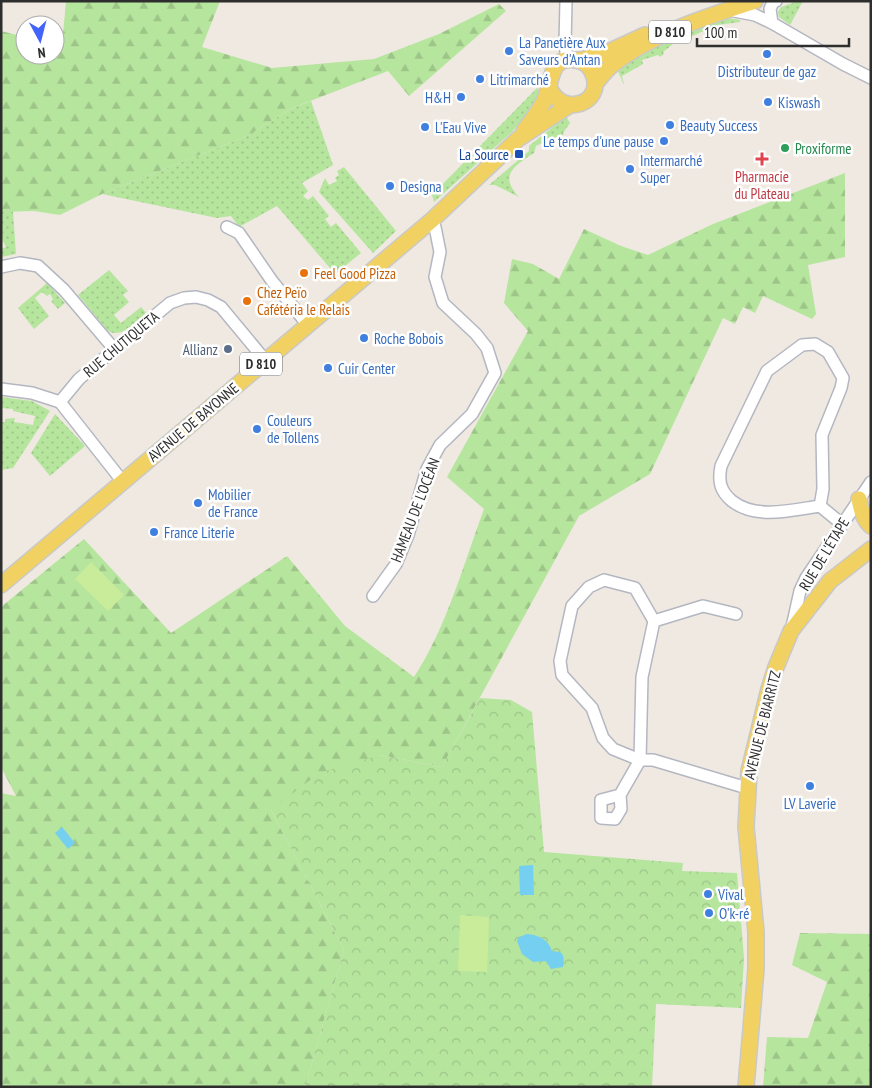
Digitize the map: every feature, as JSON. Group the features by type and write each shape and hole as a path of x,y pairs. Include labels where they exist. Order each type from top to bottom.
{"main road":[{"path":"573,60 586,64 591,69 595,84 593,92 587,100 580,104 570,105 557,99 550,86 549,81 556,65 573,60 604,54 690,14 728,5"},
{"name":"D 810","path":"595,84 611,67 648,43 728,5 753,5"},
{"name":"D 810","path":"518,139 541,107 550,86"},
{"name":"D 810","path":"518,139 570,105"},
{"name":"AVENUE DE BAYONNE","path":"1,585 432,220 518,139"},
{"path":"859,499 861,511 871,526"},
{"name":"AVENUE DE BIARRITZ","path":"746,1087 756,969 756,932 746,826 749,771 769,688 792,631 830,581 871,549"}],"street":[{"path":"566,1 565,44 573,60"},
{"path":"772,23 770,9 774,2"},
{"path":"753,5 772,23 871,78"},
{"name":"HAMEAU DE L'OCÉAN","path":"373,596 396,564 408,536 427,470 440,445 472,414 495,373 488,348 476,334 443,304 435,277 440,252 432,220"},
{"path":"227,226 239,233 272,281 308,325"},
{"path":"1,267 20,263 38,266 64,290 114,350"},
{"name":"RUE CHUTIQUETA","path":"60,402 79,379 170,303 196,297 221,306 265,360"},
{"path":"820,506 823,489 822,435 841,388 843,378 828,352 815,344 802,345 767,372 721,466 719,478 726,496 743,508 767,512 820,506 842,524"},
{"path":"1,389 32,393 60,402 123,482"},
{"name":"RUE DE L'ÉTAPE","path":"792,631 800,591 806,578 871,482"},
{"path":"620,795 640,760 642,677 654,621 635,588 604,580 589,587 572,606 560,661 562,675 592,708 603,738 613,749 640,760 653,760 747,788"},
{"path":"654,621 703,606 736,614"}],"green space":[{"path":"66,1 220,1 202,47 272,68 374,59 439,34 499,4 506,11 409,96 388,71 292,108 249,135 102,194 60,215 34,211 1,212 1,31 15,34 15,65 65,65"},
{"path":"803,1 790,25 779,17 778,12 781,7"},
{"path":"727,18 740,20 740,22 717,25 679,42 678,40 663,52 664,54 660,57 658,55 642,60 643,64 622,76 624,85 617,69 651,48 715,20"},
{"path":"537,88 539,90 534,105 513,131 434,202 432,195"},
{"path":"311,101 333,165 302,183 308,191 303,196 308,200 313,196 329,216 325,219 331,227 336,223 361,253 335,274 277,206 239,227 231,216 217,218 102,194 249,135 292,108"},
{"path":"564,118 567,118 570,123 564,134 554,141 548,140 536,146 534,153 511,172 509,177 510,183 519,197 495,185 489,185 529,151 529,146"},
{"path":"344,167 396,231 373,253 319,192 325,178 329,185 337,181 335,178 339,175 337,171"},
{"path":"845,173 845,257 808,265 816,314 812,319 763,296 755,313 743,307 735,324 723,318 650,474 579,516 442,767 380,755 271,810 344,950 305,1087 1,1087 1,793 16,796 1,767 1,607 84,539 171,633 287,556 345,626 414,677 436,638 445,617 484,509 447,477 528,331 504,303 512,259 533,264 559,279 584,229 621,246 648,255 713,224"},
{"path":"13,211 16,254 1,257 1,249 6,247 1,237 1,212"},
{"path":"109,270 128,291 123,295 129,302 114,315 121,323 141,307 146,313 124,331 118,333 108,331 78,295"},
{"path":"47,283 65,303 58,309 51,301 53,299 50,294 47,296 42,292 35,298 49,316 34,329 18,308"},
{"path":"1,397 32,401 50,411 13,468 1,470 1,422 5,422 5,419 15,418 14,422 33,425 35,416 13,411 13,409 1,408"},
{"path":"55,414 85,446 50,476 31,453"},
{"path":"91,562 124,595 108,611 75,579"},
{"path":"480,698 511,700 532,712 544,852 683,863 682,871 737,873 744,958 741,1008 656,1004 652,1087 305,1087 344,950 271,810 319,773 380,755 442,767"},
{"path":"460,915 489,917 487,972 458,971"},
{"path":"800,933 871,934 871,1087 763,1087 767,1037 808,1038 827,982 792,965"}],"water":[{"path":"62,827 75,843 68,849 55,833"},
{"path":"533,865 534,895 520,895 519,866"},
{"path":"527,934 542,938 548,943 552,951 560,952 563,955 563,967 551,969 546,961 533,962 522,954 517,941 519,937"}],"place":[{"name":"La Panetière Aux Saveurs d'Antan","path":"509,51"},
{"name":"Distributeur de gaz","path":"767,54"},
{"name":"Litrimarché","path":"480,79"},
{"name":"H&H","path":"461,97"},
{"name":"Kiswash","path":"768,102"},
{"name":"Beauty Success","path":"670,125"},
{"name":"L'Eau Vive","path":"425,127"},
{"name":"Le temps d'une pause","path":"664,141"},
{"name":"Proxiforme","path":"785,148"},
{"name":"La Source","path":"519,154"},
{"name":"Pharmacie du Plateau","path":"762,159"},
{"name":"Intermarché Super","path":"630,169"},
{"name":"Designa","path":"390,186"},
{"name":"Feel Good Pizza","path":"304,273"},
{"name":"Chez Peïo Cafétéria le Relais","path":"247,301"},
{"name":"Roche Bobois","path":"364,338"},
{"name":"Allianz","path":"228,349"},
{"name":"Cuir Center","path":"328,368"},
{"name":"Couleurs de Tollens","path":"257,429"},
{"name":"Mobilier de France","path":"198,503"},
{"name":"France Literie","path":"154,532"},
{"name":"LV Laverie","path":"810,786"},
{"name":"Vival","path":"708,894"},
{"name":"O'k-ré","path":"709,913"}]}
